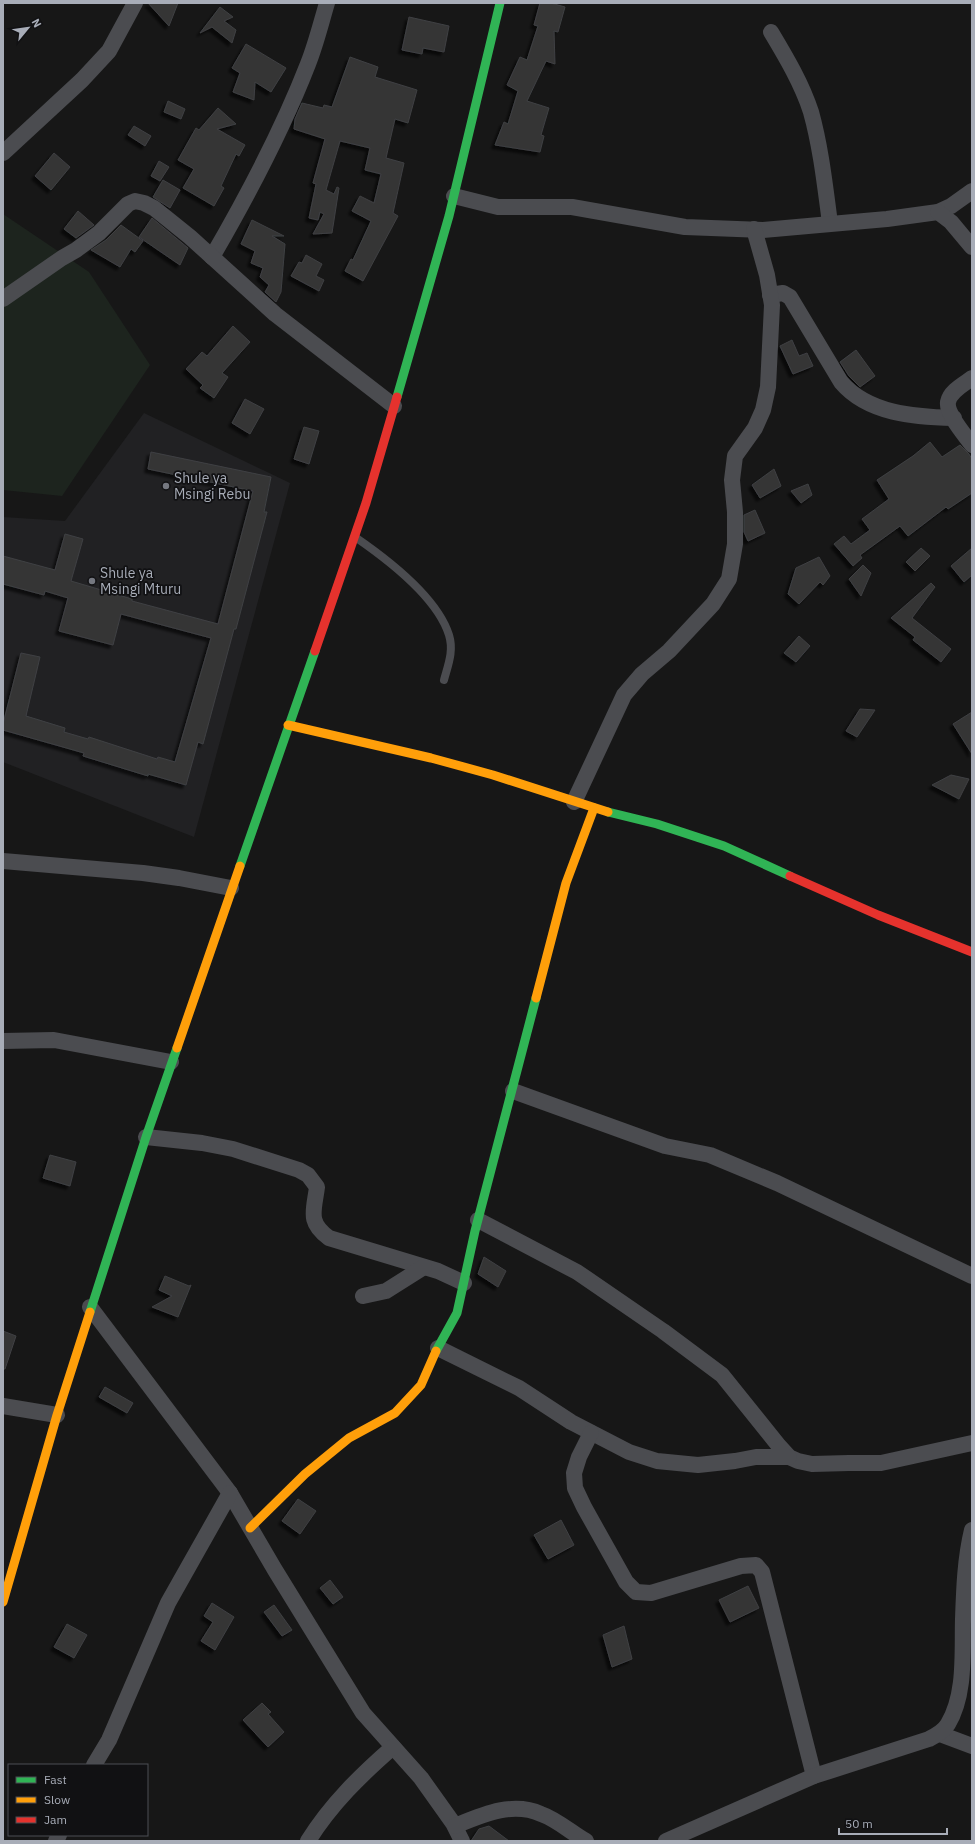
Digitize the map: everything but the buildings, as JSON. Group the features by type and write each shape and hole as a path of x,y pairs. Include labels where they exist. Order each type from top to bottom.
{"main road":[{"path":"3,1602 90,1307 146,1137 231,888 366,503 454,196 500,3"},
{"path":"288,725 493,774 574,802 620,816 657,824 724,846 878,915 972,952"},
{"path":"250,1528 304,1474 349,1438 395,1413 421,1385 438,1348 457,1313 478,1220 513,1091 566,883 594,808"}],"street":[{"path":"3,153 82,80 109,51 135,3"},
{"path":"212,256 239,210 279,130 308,64 327,3"},
{"path":"772,32 789,63 810,111 824,176 830,223"},
{"path":"454,196 498,207 572,207 685,226 754,229 887,219 938,212 951,206 972,191"},
{"path":"3,299 99,233 128,204 135,201 144,203 154,208 212,256 275,314 394,406"},
{"path":"938,212 951,222 972,247"},
{"path":"574,802 624,695 642,674 669,651 713,604 729,579 735,544 735,512 732,480 735,456 754,428 763,410 768,387 772,305 754,229"},
{"path":"770,295 783,293 790,297 841,382 849,391 864,401 900,414 925,418 954,418"},
{"path":"972,378 952,395 948,402 950,412 972,445"},
{"path":"3,861 143,873 231,888"},
{"path":"3,1041 54,1040 171,1062"},
{"path":"513,1091 665,1146 710,1155 777,1183 972,1276"},
{"path":"146,1137 202,1143 233,1149 299,1170 308,1175 317,1188 313,1215 316,1227 329,1238 424,1267 464,1283"},
{"path":"478,1220 577,1272 663,1331 722,1375 779,1446 789,1457 798,1462 812,1464 881,1463 972,1443"},
{"path":"363,1296 386,1291 424,1267"},
{"path":"90,1307 230,1493 363,1713 421,1778 455,1826 462,1841"},
{"path":"438,1348 519,1388 591,1433 629,1452 658,1461 698,1465 756,1457 789,1457"},
{"path":"3,1406 57,1415"},
{"path":"591,1433 579,1457 574,1473 575,1488 626,1582 636,1592 651,1593 740,1566 756,1565 762,1572 814,1776"},
{"path":"95,1764 109,1740 168,1603 230,1493"},
{"path":"666,1841 814,1776 929,1739 940,1734 948,1724 954,1710 962,1676 963,1618 967,1555 972,1530"},
{"path":"940,1734 972,1746"},
{"path":"308,1841 322,1818 357,1778 393,1747"},
{"path":"455,1826 485,1814 514,1808 541,1813 586,1841"}],"lane":[{"path":"354,536 370,547 407,579 439,614 450,636 451,656 444,680"}],"shaded area":[{"path":"3,214 89,272 150,365 62,496 3,490"},
{"path":"144,413 290,483 194,837 3,762 3,517 65,521"}],"traffic: fast":[{"path":"397,397 449,216 500,3"},
{"path":"240,866 315,651"},
{"path":"608,812 657,824 724,846 790,876"},
{"path":"436,1351 457,1313 475,1231 536,998"},
{"path":"90,1312 146,1137 177,1048"}],"traffic: slow":[{"path":"288,725 431,758 493,775 608,812"},
{"path":"536,998 566,883 594,808"},
{"path":"177,1048 240,866"},
{"path":"3,1602 57,1415 90,1312"},
{"path":"250,1528 305,1474 349,1438 395,1413 421,1385 436,1351"}],"traffic: jam":[{"path":"315,651 366,503 397,397"},
{"path":"790,876 878,915 972,952"}],"place":[{"name":"Shule ya Msingi Rebu","path":"166,486"},
{"name":"Shule ya Msingi Mturu","path":"92,581"}]}
